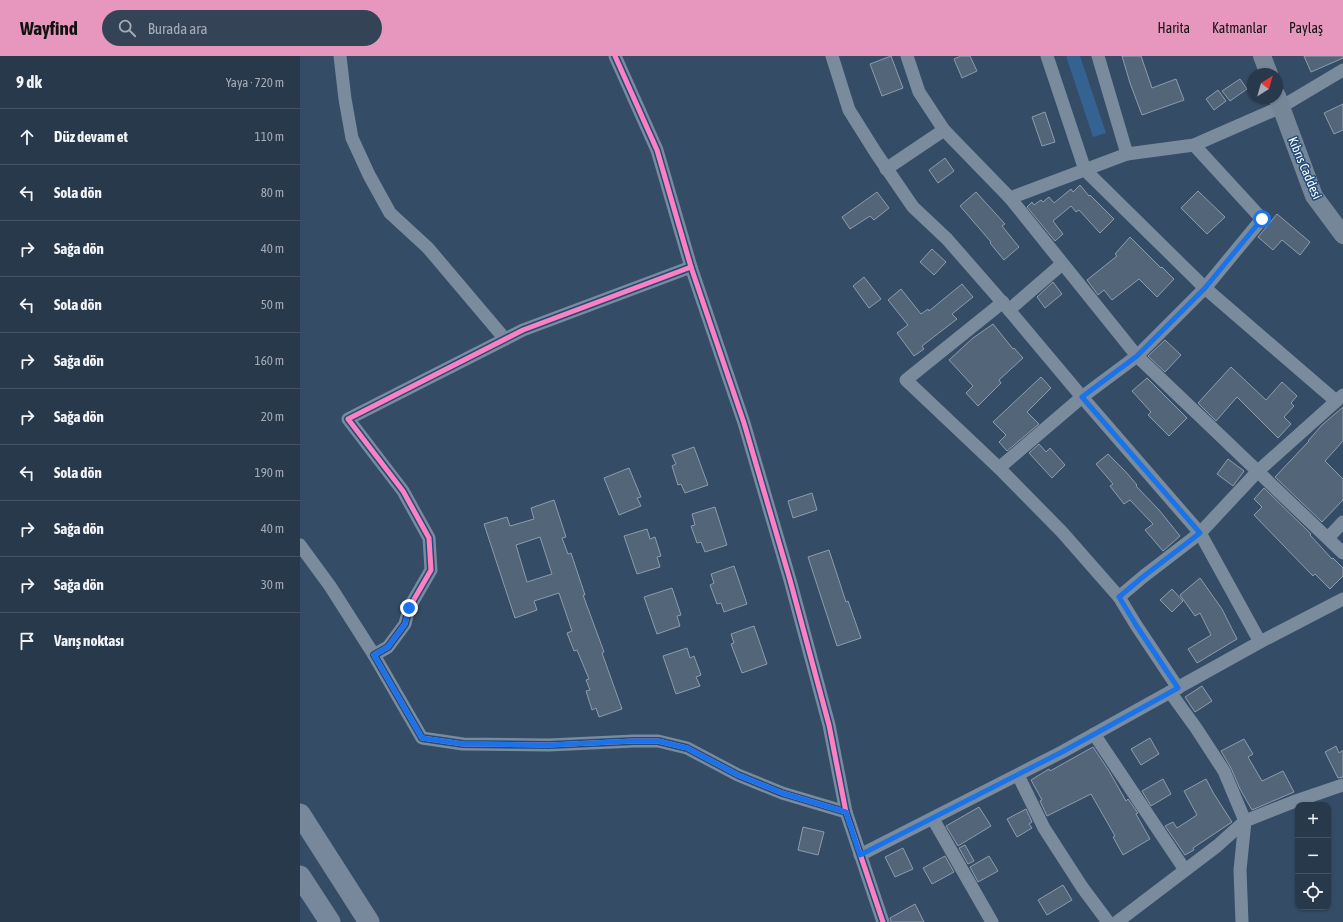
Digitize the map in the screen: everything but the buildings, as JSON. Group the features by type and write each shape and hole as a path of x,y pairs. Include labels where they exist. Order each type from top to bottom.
{"main road":[{"path":"1262,56 1267,68"},
{"name":"Kıbrıs Caddesi","path":"1280,104 1314,196 1343,235"},
{"path":"300,814 369,922"},
{"path":"300,876 330,922"}],"street":[{"path":"340,56 345,99 352,138 369,175 390,213 428,248 505,339"},
{"path":"615,56 657,150 691,268 744,424 790,580 829,725 846,812 883,922"},
{"path":"832,56 849,110 886,169 913,207 947,239 1006,306 1082,397 1200,533 1260,642"},
{"path":"907,56 919,92 944,130 1010,198 1137,356 1343,553"},
{"path":"1047,56 1085,170 1205,288 1340,398 1257,472 1200,533 1119,597"},
{"path":"1098,56 1127,154"},
{"path":"1283,100 1343,70"},
{"path":"1010,198 1127,154 1194,145 1275,104"},
{"path":"886,169 944,130"},
{"path":"999,468 1082,397 1137,356 1205,288 1262,219 1194,145"},
{"path":"1062,264 906,380 999,468 1062,532 1119,597 1196,728 1224,771 1245,821 1240,870 1242,922"},
{"path":"374,655 388,647 405,624 409,608 431,570 429,538 403,491 348,419 523,330 691,268"},
{"path":"1328,538 1343,522"},
{"path":"300,545 330,586 374,655 422,738 463,744 549,745 658,741 687,748 738,775 782,793 846,812"},
{"path":"860,855 1018,775 1260,642 1342,601"},
{"path":"1094,734 1132,793 1185,870"},
{"path":"1018,775 1044,828 1082,887 1108,922"},
{"path":"1117,922 1218,846 1245,821 1343,785"},
{"path":"932,819 992,922"}],"shaded area":[{"path":"1066,56 1080,56 1106,133 1093,137"}],"cycle path":[{"path":"615,56 657,150 691,267 744,423 790,580 829,725 846,812"},
{"path":"691,267 523,330 348,419 403,491 429,538 431,570 409,608 405,624 388,647 374,655 422,738 463,744 549,745 658,741 687,748 738,775 782,793 846,812 883,922"}],"route":[{"path":"409,608 405,624 388,647 374,655 422,738 463,744 549,745 658,741 687,748 738,775 782,793 846,812 860,855 1062,752 1178,688 1119,597 1200,533 1082,397 1137,356 1205,288 1262,219"}]}
